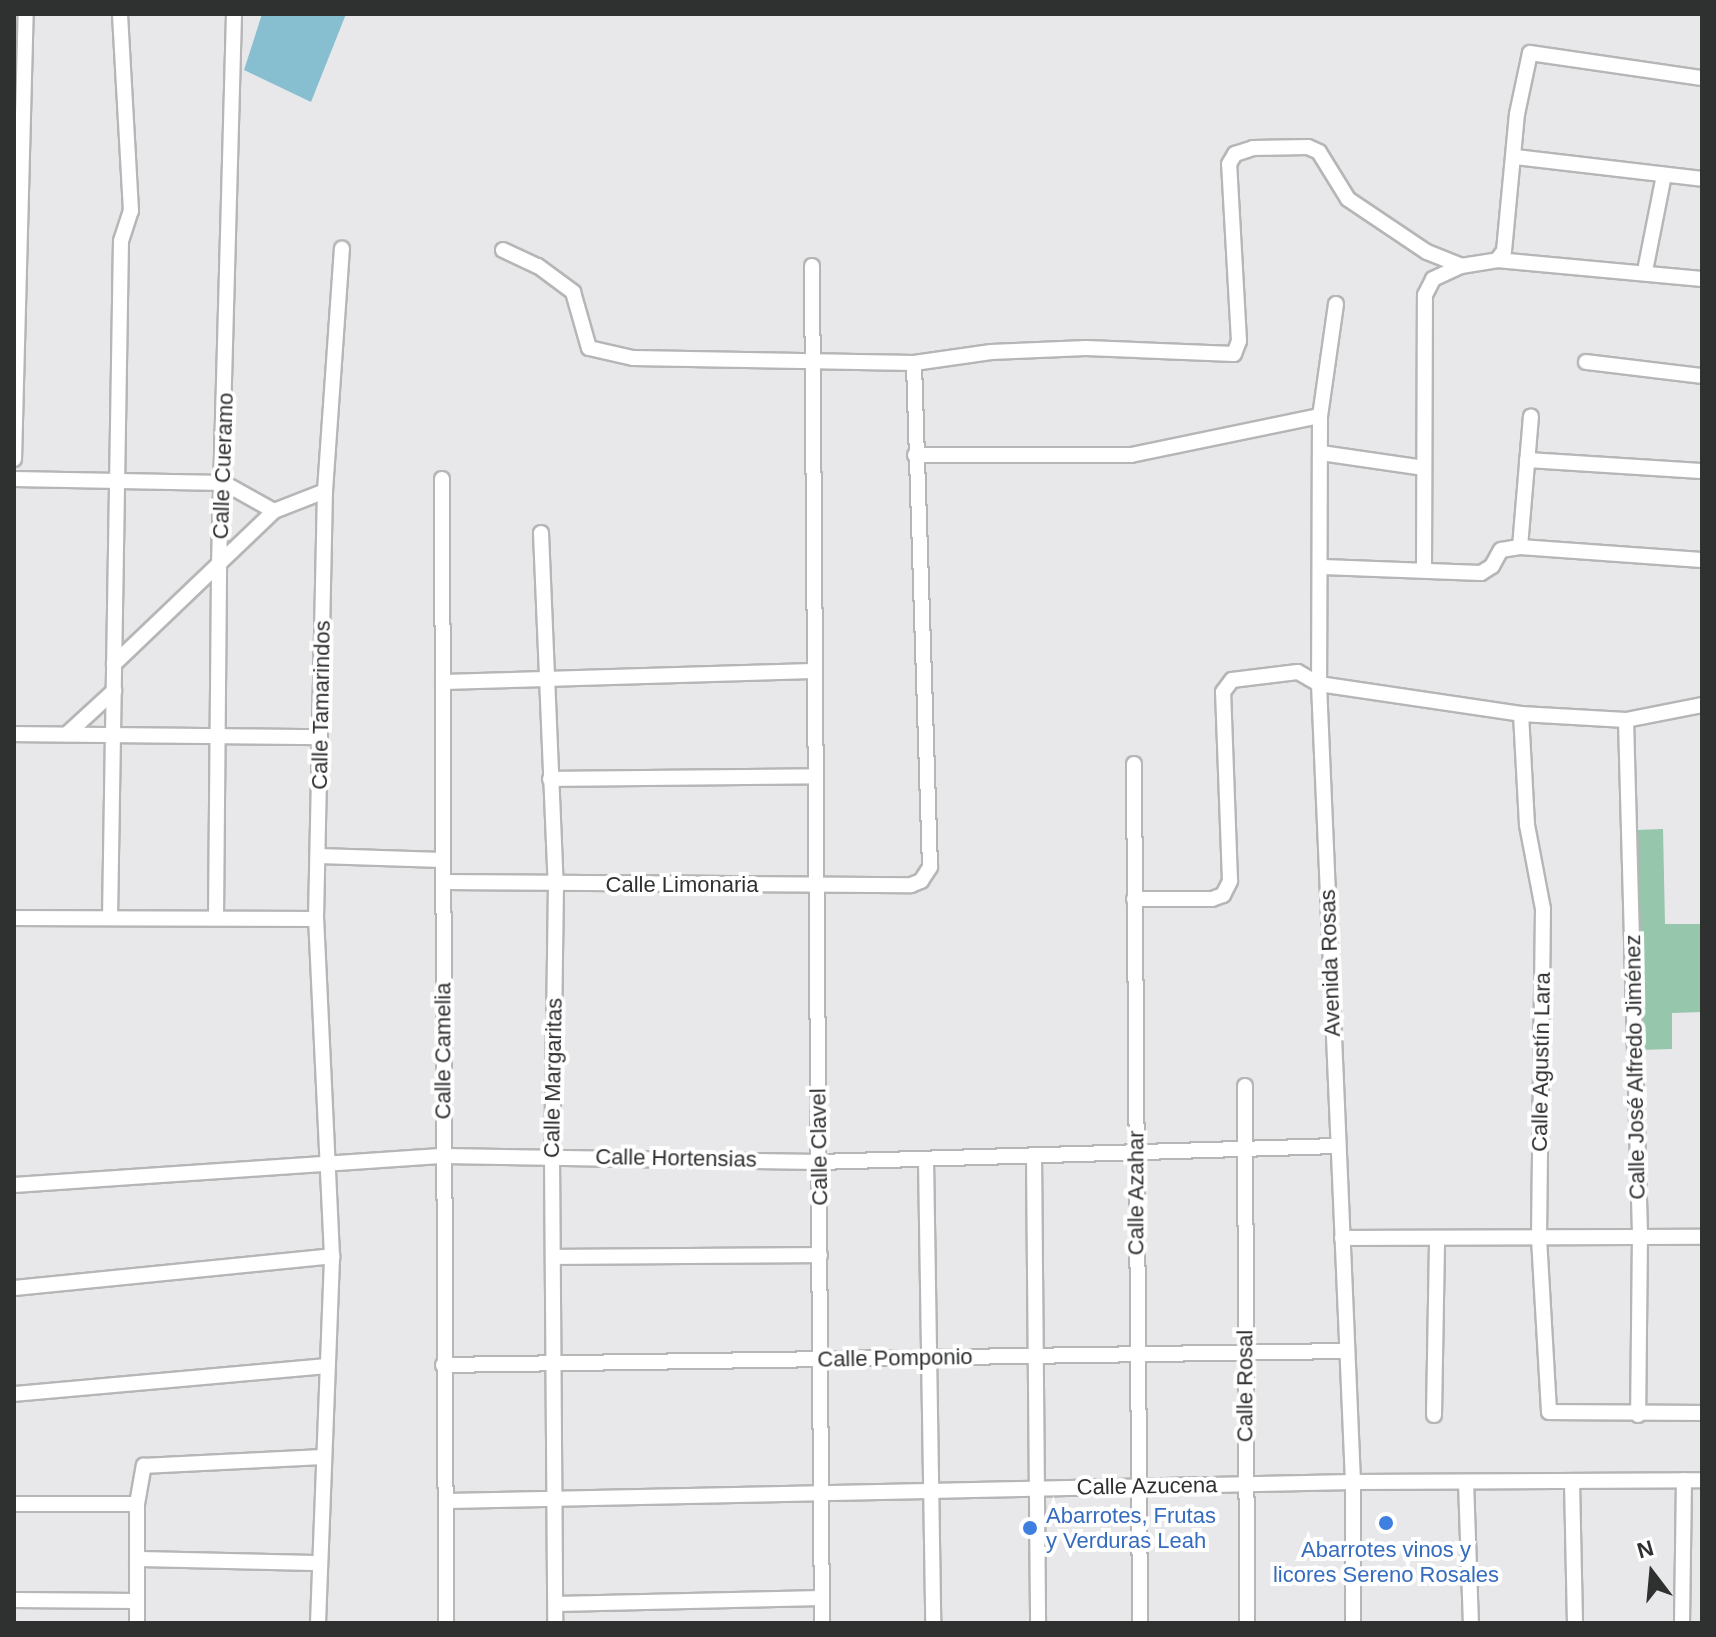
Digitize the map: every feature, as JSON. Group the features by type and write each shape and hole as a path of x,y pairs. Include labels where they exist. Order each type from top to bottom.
{"street":[{"path":"14,459 26,14"},
{"path":"110,918 121,241 131,211 120,14"},
{"name":"Calle Cueramo","path":"216,918 219,565 224,483 234,14"},
{"path":"1497,260 1504,251 1516,157 1517,114 1530,53 1702,78"},
{"path":"503,250 538,266 573,292 589,348 633,358 914,363 991,352 1086,348 1234,354 1239,341 1229,164 1235,154 1253,148 1308,147 1319,152 1348,199 1427,252 1461,266"},
{"path":"1516,157 1702,179"},
{"path":"1645,271 1664,175"},
{"name":"Calle Tamarindos","path":"318,1623 321,1457 332,1256 330,1160 316,919 325,491 342,249"},
{"path":"1424,568 1425,295 1433,279 1461,266 1497,260 1645,271 1702,279"},
{"name":"Calle Clavel","path":"812,266 822,1623"},
{"name":"Avenida Rosas","path":"1336,304 1320,416 1323,567 1319,684 1353,1482 1353,1623"},
{"path":"1586,362 1702,376"},
{"path":"914,363 915,455 1131,455 1320,416"},
{"path":"1520,547 1531,416"},
{"path":"1321,453 1424,468"},
{"name":"Calle Limonaria","path":"443,882 911,885 921,881 930,867 915,455"},
{"path":"1527,460 1702,471"},
{"path":"14,479 224,483 274,511"},
{"name":"Calle Camelia","path":"442,479 443,1365 448,1501 446,1623"},
{"path":"114,664 274,511 325,491"},
{"name":"Calle Margaritas","path":"541,533 550,678 550,779 556,884 552,1155 558,1498 555,1623"},
{"path":"1323,567 1424,568 1481,573 1492,566 1501,550 1520,547 1702,560"},
{"path":"443,682 814,671"},
{"path":"1134,899 1212,899 1223,895 1230,881 1223,692 1227,685 1273,672 1298,672 1319,684 1521,714 1626,720 1702,705"},
{"path":"67,734 114,691"},
{"name":"Calle Agustín Lara","path":"1521,714 1527,825 1543,909 1539,1238 1549,1412 1638,1415"},
{"name":"Calle José Alfredo Jiménez","path":"1626,720 1640,1234 1638,1415"},
{"path":"14,734 320,737"},
{"name":"Calle Azahar","path":"1134,764 1140,1623"},
{"path":"550,779 815,776"},
{"path":"318,856 443,860"},
{"path":"14,918 316,919"},
{"name":"Calle Rosal","path":"1245,1086 1247,1623"},
{"name":"Calle Hortensias","path":"14,1185 330,1160 444,1156 552,1155 819,1162 1338,1146"},
{"path":"1034,1155 1038,1623"},
{"path":"926,1159 933,1623"},
{"path":"1342,1238 1539,1238 1640,1234 1702,1237"},
{"path":"1434,1415 1437,1238"},
{"path":"553,1257 820,1255"},
{"path":"14,1288 332,1256"},
{"name":"Calle Pomponio","path":"443,1365 1347,1351"},
{"path":"14,1394 326,1366"},
{"path":"1638,1415 1702,1413"},
{"path":"137,1623 137,1504 144,1466 321,1457"},
{"path":"1682,1623 1684,1480"},
{"name":"Calle Azucena","path":"448,1501 1353,1482 1702,1480"},
{"path":"1572,1481 1575,1623"},
{"path":"1466,1482 1471,1623"},
{"path":"14,1504 137,1504"},
{"path":"137,1559 318,1563"},
{"path":"556,1604 822,1598"},
{"path":"14,1600 137,1601"}],"green space":[{"path":"1663,829 1665,924 1702,924 1702,1012 1672,1013 1672,1049 1639,1050 1637,830"}],"water":[{"path":"262,14 346,14 311,102 244,70"}],"place":[{"name":"Abarrotes vinos y licores Sereno Rosales","path":"1386,1523"},
{"name":"Abarrotes, Frutas y Verduras Leah","path":"1030,1528"}]}
